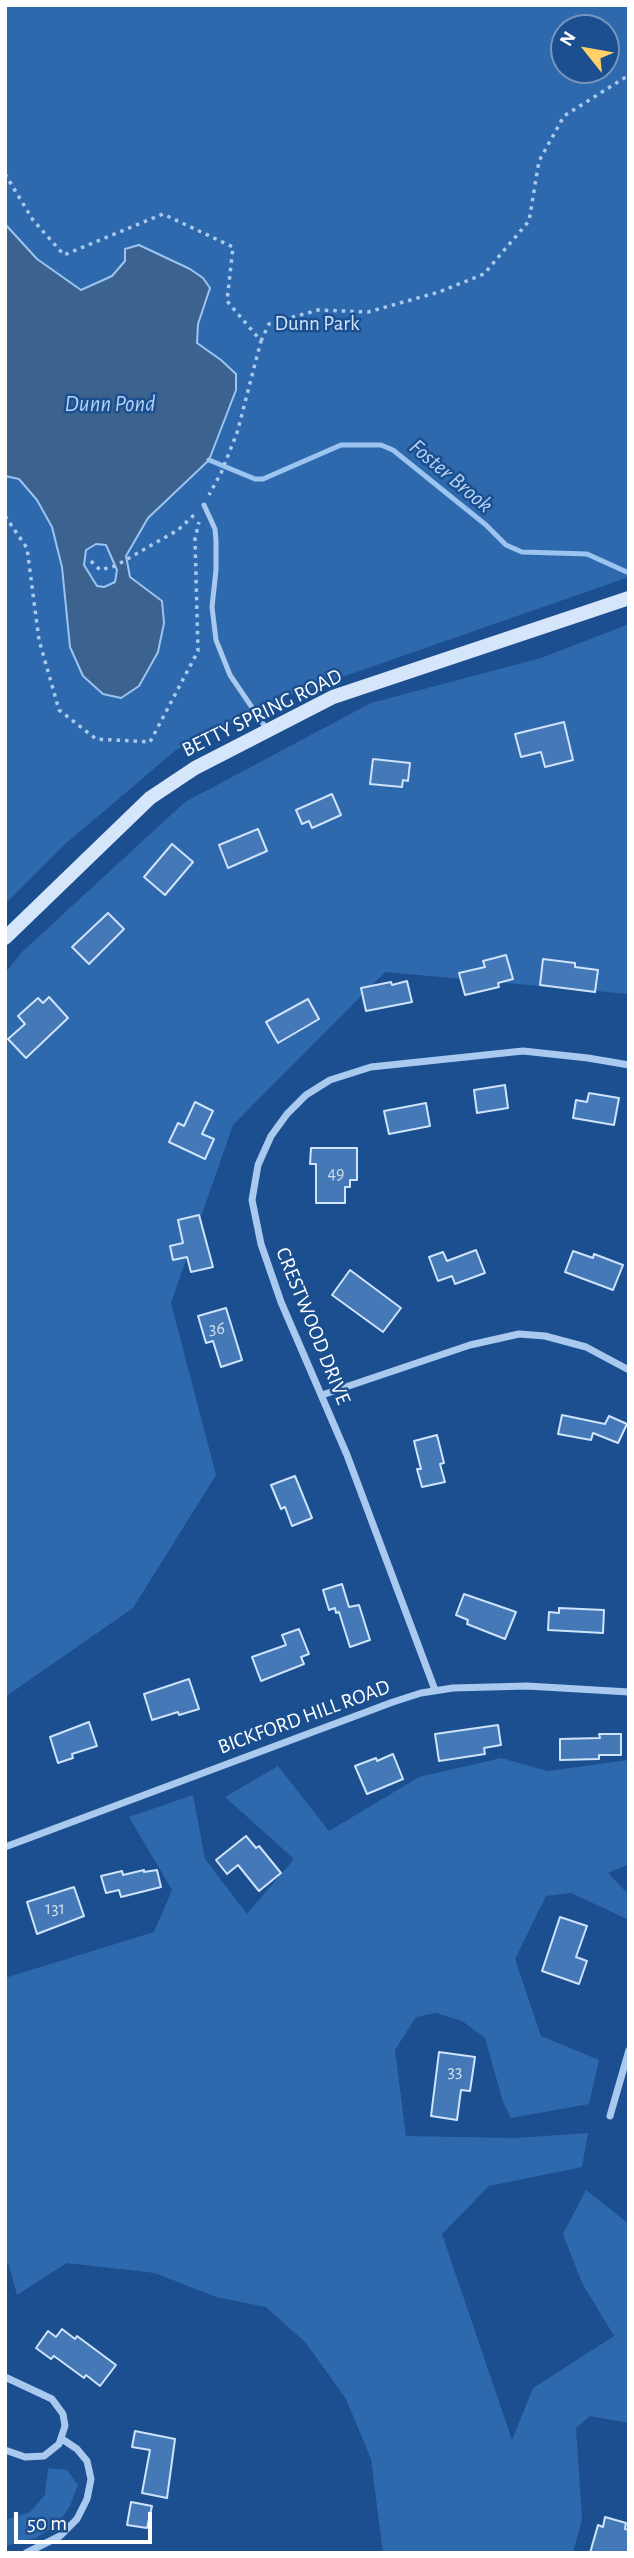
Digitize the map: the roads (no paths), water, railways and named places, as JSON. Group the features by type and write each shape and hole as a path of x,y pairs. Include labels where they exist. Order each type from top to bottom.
{"street":[{"name":"BETTY SPRING ROAD","path":"5,938 150,798 195,768 306,710 355,690 629,598"},
{"name":"CRESTWOOD DRIVE","path":"435,1690 322,1395 281,1302 261,1244 252,1200 258,1165 271,1136 296,1104 330,1080 371,1067 523,1051 629,1065"},
{"path":"322,1395 470,1345 519,1334 545,1336 586,1347 629,1370"},
{"name":"BICKFORD HILL ROAD","path":"5,1847 393,1702 435,1690 536,1686 629,1692"},
{"path":"610,2116 629,2050"},
{"path":"5,2377 57,2403 65,2420 62,2439 54,2449 37,2457 25,2457 5,2450"},
{"path":"26,2553 61,2536 77,2519 87,2499 91,2479 87,2461 77,2449 62,2439"}],"lane":[{"path":"204,505 215,529 216,570 212,607 216,640 230,675 268,731"}],"water":[{"name":"Dunn Pond","path":"5,224 37,259 81,290 112,276 125,261 125,249 139,245 203,278 210,288 198,324 197,343 236,374 236,390 209,460 148,518 126,556 130,577 162,601 164,623 158,652 139,686 121,698 103,694 83,676 70,647 62,567 52,527 37,500 19,479 5,476","holes":["96,544 106,545 117,570 115,582 104,587 97,586 84,565 86,550"]}],"waterway":[{"name":"Foster Brook","path":"209,460 255,479 263,479 341,445 381,445 393,450 486,525 506,545 522,552 587,554 629,573"}],"park label":[{"name":"Dunn Park","path":"317,324"}]}
